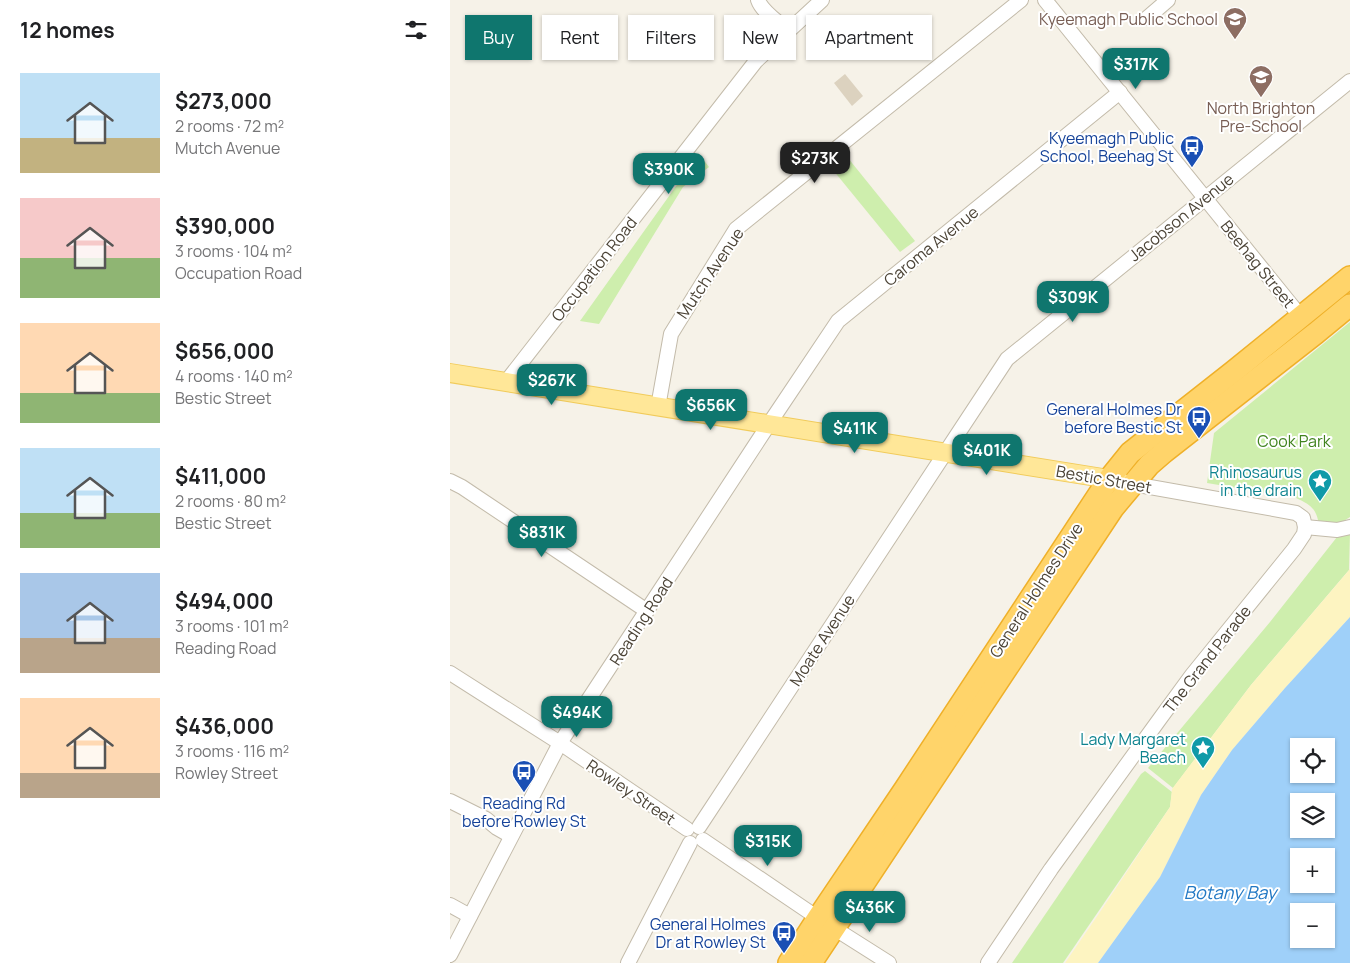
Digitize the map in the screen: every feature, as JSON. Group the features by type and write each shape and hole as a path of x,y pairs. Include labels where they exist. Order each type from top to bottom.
{"highway":[{"name":"General Holmes Drive","path":"811,963 826,922 905,789 1109,479 1130,453 1350,277"},
{"name":"General Holmes Drive","path":"789,963 826,922 1106,517 1132,484 1164,452 1350,305"}],"main road":[{"name":"Bestic Street","path":"450,373 946,452 1132,484"}],"street":[{"path":"758,0 758,3 770,15"},
{"name":"Occupation Road","path":"796,24 822,0"},
{"name":"Beehag Street","path":"1045,0 1301,317"},
{"path":"1147,18 1168,0"},
{"name":"Mutch Avenue","path":"658,407 671,334 736,229 1019,1"},
{"name":"Occupation Road","path":"506,382 757,60"},
{"name":"Jacobson Avenue","path":"946,452 1007,359 1350,81"},
{"name":"Caroma Avenue","path":"769,424 838,321 1120,92"},
{"name":"Reading Road","path":"450,954 560,743 769,424"},
{"name":"Moate Avenue","path":"628,963 695,835 946,452"},
{"path":"450,481 462,487 647,611"},
{"name":"Bestic Street","path":"1132,484 1296,513 1305,522 1306,527"},
{"path":"1306,527 1343,529"},
{"name":"The Grand Parade","path":"988,963 1051,869 1158,720 1294,549 1304,534 1306,527"},
{"name":"Rowley Street","path":"450,673 560,743 889,963"},
{"path":"450,801 486,819 511,836"},
{"path":"450,904 470,916"}],"green space":[{"path":"699,154 709,167 683,187 599,324 580,321"},
{"path":"848,158 915,241 900,252 833,170"},
{"name":"Cook Park","path":"1350,322 1350,517 1331,529 1319,526 1317,515 1312,508 1296,498 1207,483 1214,433"},
{"path":"1350,533 1349,570 1251,685 1173,788 1148,768 1270,622 1337,537"},
{"path":"1145,771 1172,792 1170,807 1063,963 1012,963 1141,774"}],"sand":[{"name":"Lady Margaret Beach","path":"1350,569 1350,617 1285,688 1232,750 1201,795 1160,877 1098,963 1065,963 1170,807 1172,789 1251,685"}],"water":[{"name":"Botany Bay","path":"1350,617 1350,963 1098,963 1160,877 1201,795 1232,750 1285,688"}],"building":[{"path":"845,74 863,96 852,106 834,83"}],"place":[{"name":"Kyeemagh Public School","path":"1235,40"},
{"name":"North Brighton Pre-School","path":"1261,98"},
{"name":"Kyeemagh Public School, Beehag St","path":"1192,168"},
{"name":"General Holmes Dr before Bestic St","path":"1199,439"},
{"name":"Rhinosaurus in the drain","path":"1320,502"},
{"name":"Lady Margaret Beach","path":"1203,769"},
{"name":"Reading Rd before Rowley St","path":"524,793"},
{"name":"General Holmes Dr at Rowley St","path":"784,954"}]}
